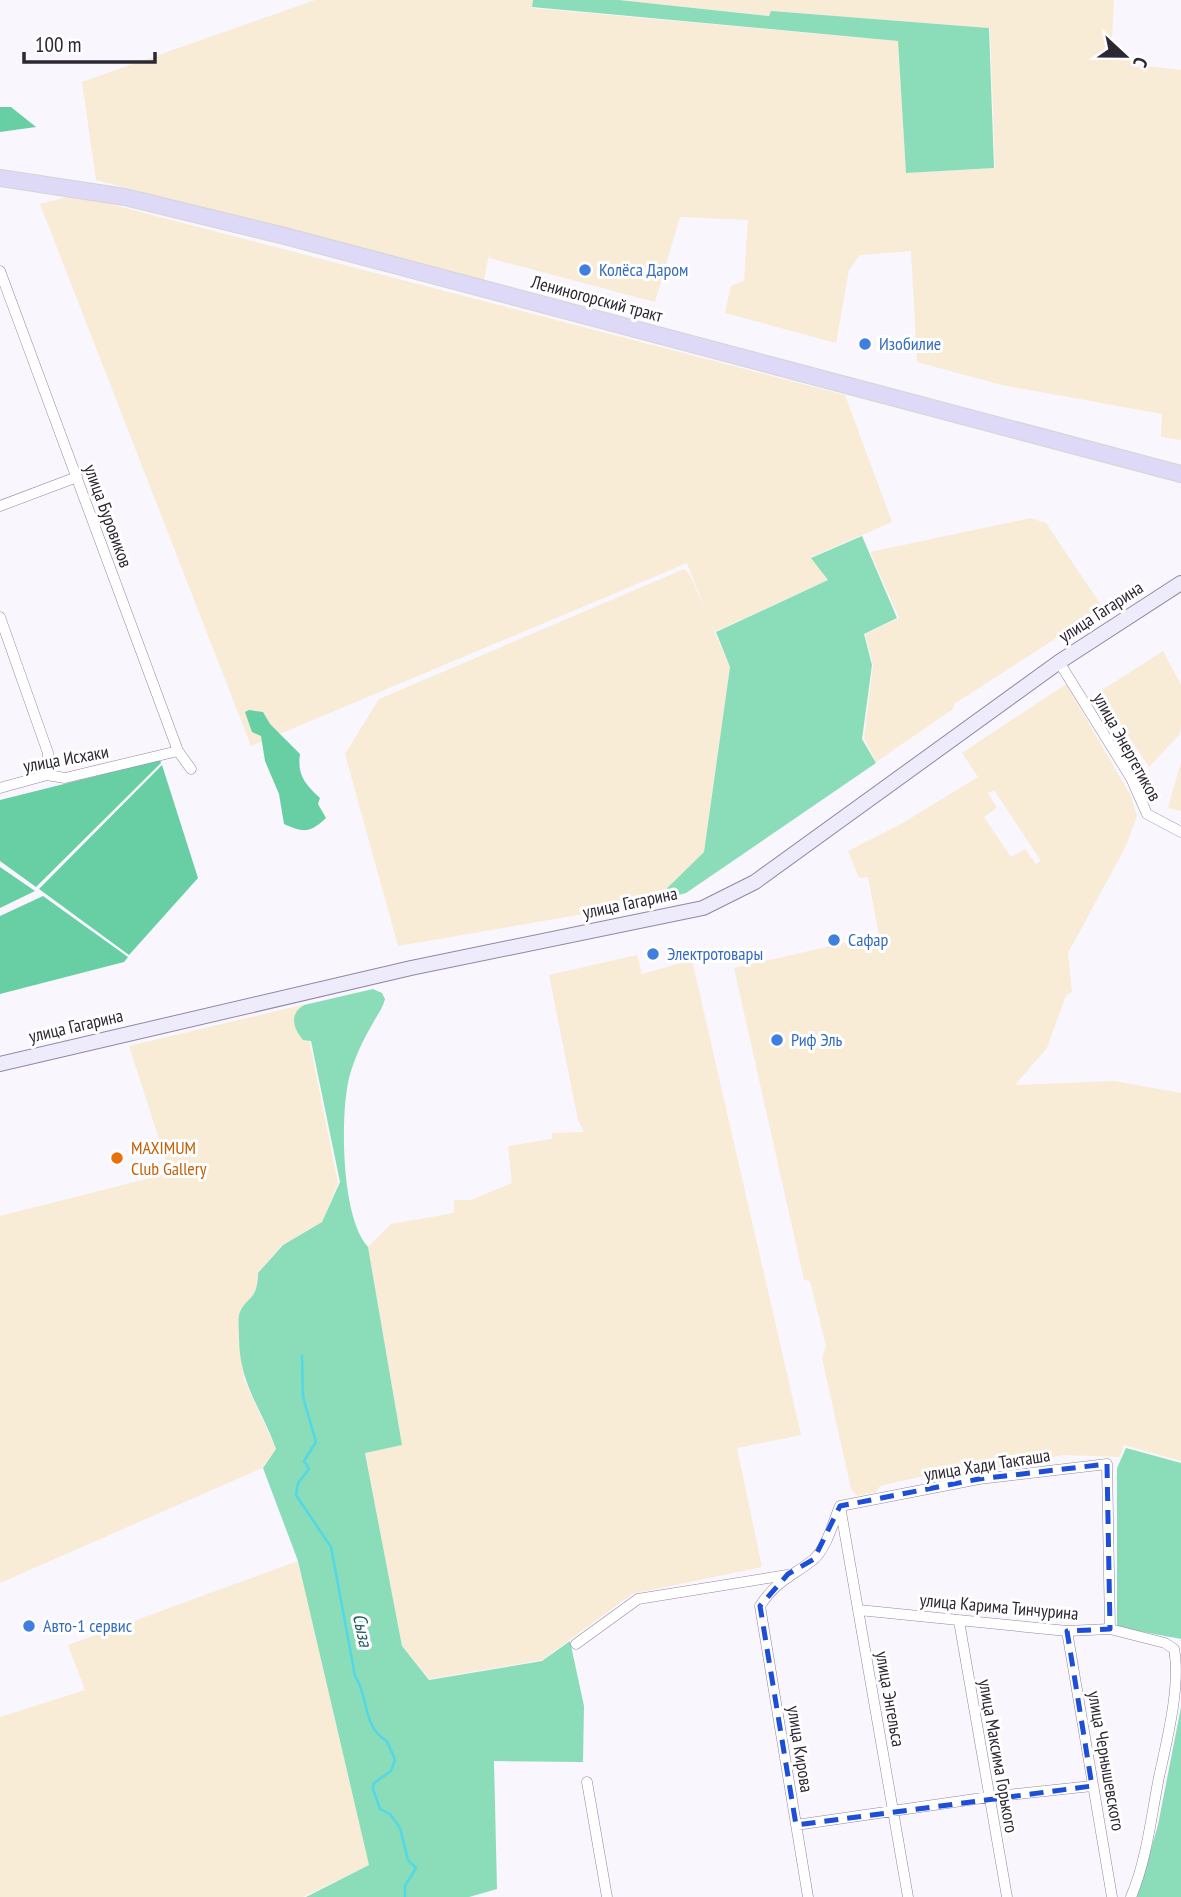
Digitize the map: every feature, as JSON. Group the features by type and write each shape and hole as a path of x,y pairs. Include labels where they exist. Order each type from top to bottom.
{"main road":[{"name":"Лениногорский тракт","path":"0,178 125,197 281,235 1181,474"}],"street":[{"name":"улица Буровиков","path":"0,271 178,751 191,769"},
{"path":"0,506 77,477"},
{"name":"улица Гагарина","path":"0,1064 411,968 703,908 755,882 1059,662 1181,583"},
{"path":"0,617 48,753 47,775"},
{"name":"улица Энергетиков","path":"1059,662 1131,778 1147,814 1181,832"},
{"name":"улица Исхаки","path":"0,788 47,775 65,778 178,751"},
{"name":"улица Хади Такташа","path":"840,1506 979,1479 1107,1464 1110,1629"},
{"path":"576,1644 638,1599 788,1574 814,1559 840,1506"},
{"name":"улица Энгельса","path":"840,1506 908,1897"},
{"name":"улица Кирова","path":"788,1574 770,1590 760,1606 808,1897"},
{"name":"улица Карима Тинчурина","path":"859,1609 1067,1631 1110,1629 1170,1645 1178,1664 1175,1707 1147,1847 1131,1897"},
{"name":"улица Максима Горького","path":"959,1621 1007,1897"},
{"name":"улица Чернышевского","path":"1067,1631 1113,1896"},
{"path":"587,1782 607,1897"},
{"path":"796,1825 989,1797 1092,1786"}],"highlighted area":[{"path":"1107,1464 1110,1629 1067,1631 1092,1786 796,1825 760,1606 788,1574 814,1559 840,1506 979,1479"}],"shaded area":[{"path":"315,0 533,0 532,8 898,41 906,173 995,168 990,28 782,12 780,17 621,0 1114,0 1111,55 1138,59 1138,65 1181,70 1181,440 1161,437 1162,414 1002,385 917,362 911,251 860,255 849,270 836,343 725,313 731,286 744,281 748,220 680,217 655,302 489,258 492,239 484,280 96,180 82,82"},
{"path":"75,195 845,395 892,522 811,557 828,580 714,632 687,563 251,746 40,204"},
{"path":"1031,518 1046,523 1103,608 954,704 953,709 876,762 864,738 873,665 865,634 899,618 870,552"},
{"path":"684,569 690,575 730,667 704,852 653,902 398,946 345,754 379,699"},
{"path":"1163,651 1181,685 1180,734 1149,767 1099,692"},
{"path":"1066,684 1131,796 1137,816 1126,846 1068,953 1072,992 1066,995 1047,1048 1015,1085 1114,1081 1181,1093 1181,1461 1124,1445 1120,1457 1063,1455 972,1473 967,1466 880,1486 876,1492 857,1496 851,1489 822,1358 826,1346 810,1281 804,1280 734,968 879,935 868,877 859,878 848,851 901,824 978,777 962,753","holes":["994,790 1041,861 1036,864 1025,849 1011,857 984,817 997,808 988,793"]},
{"path":"1181,762 1181,811 1168,808"},
{"path":"637,955 642,974 692,960 801,1435 737,1448 762,1567 632,1594 542,1660 429,1679 402,1646 365,1452 402,1445 368,1247 391,1224 454,1213 454,1200 471,1200 512,1183 508,1146 552,1139 552,1133 584,1132 578,1120 549,975"},
{"path":"302,1005 338,1183 322,1222 282,1245 258,1273 258,1290 239,1314 239,1344 244,1379 276,1449 262,1468 0,1583 0,1216 170,1173 129,1046"},
{"path":"298,1561 369,1865 303,1897 0,1897 0,1717 85,1690 68,1645"}],"green space":[{"path":"533,0 619,0 769,16 771,11 989,28 994,168 906,173 898,41 532,7"},
{"path":"0,107 11,107 36,127 0,132"},
{"path":"862,536 897,618 864,634 872,665 862,739 876,763 686,893 653,902 704,852 730,667 716,632 828,580 811,558"},
{"path":"245,712 263,712 270,724 300,754 301,773 320,798 318,804 326,818 316,827 302,830 284,824 279,794 265,761 261,736 252,732"},
{"path":"160,760 161,763 36,887 0,861 0,800"},
{"path":"162,765 198,878 129,955 39,889"},
{"path":"0,867 35,891 0,908"},
{"path":"43,896 128,957 124,962 0,994 0,916"},
{"path":"373,989 382,993 385,999 359,1050 349,1078 344,1116 345,1166 352,1214 368,1247 402,1445 365,1453 402,1646 429,1680 542,1661 570,1641 584,1706 583,1762 494,1761 497,1889 469,1897 306,1897 369,1865 298,1561 263,1468 276,1449 247,1382 240,1354 239,1315 254,1294 258,1273 283,1245 322,1222 340,1182 311,1041 303,1040 295,1026 294,1017 304,1005"},
{"path":"1126,1448 1181,1463 1181,1639 1117,1627 1117,1468"},
{"path":"1181,1707 1181,1897 1137,1897 1158,1825"}],"waterway":[{"name":"Сыза","path":"302,1356 303,1397 316,1442 304,1461 309,1469 298,1483 296,1495 331,1547 355,1676 373,1728 387,1741 395,1760 391,1771 374,1783 373,1789 380,1809 390,1814 400,1828 408,1860 416,1868 405,1886 405,1897"}],"place":[{"name":"Колёса Даром","path":"585,270"},
{"name":"Изобилие","path":"865,344"},
{"name":"Сафар","path":"834,940"},
{"name":"Электротовары","path":"653,954"},
{"name":"Риф Эль","path":"777,1040"},
{"name":"MAXIMUM Club Gallery","path":"117,1158"},
{"name":"Авто-1 сервис","path":"29,1626"}]}
